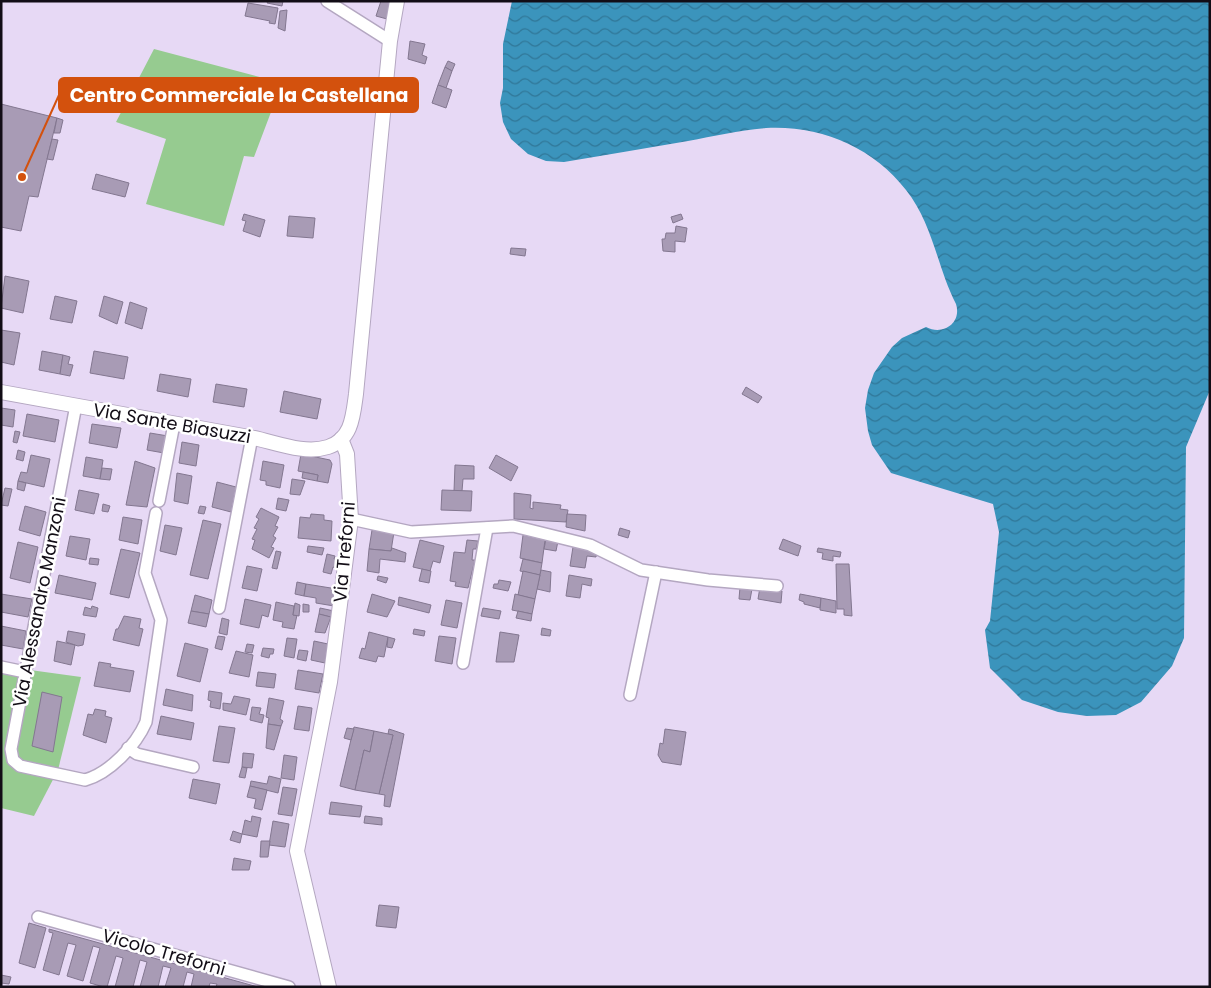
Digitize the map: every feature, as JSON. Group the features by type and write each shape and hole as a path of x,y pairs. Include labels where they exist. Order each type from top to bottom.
{"street":[{"path":"327,1 390,41"},
{"path":"341,440 350,430 356,394 390,41 397,1"},
{"name":"Via Sante Biasuzzi","path":"1,392 252,437 304,449 326,447 341,440"},
{"name":"Via Alessandro Manzoni","path":"76,405 11,749 13,760 20,766 85,780 96,777 108,768 141,733 146,722 161,620 145,573 156,513"},
{"path":"159,501 174,424"},
{"path":"219,608 252,437"},
{"name":"Via Treforni","path":"329,987 297,851 330,682 351,519 347,454 341,440"},
{"path":"351,519 411,532 513,526 590,544 641,570 777,586"},
{"path":"463,663 487,528"},
{"path":"630,695 656,572"},
{"path":"1,667 25,672"},
{"path":"128,748 137,754 193,767"},
{"name":"Vicolo Treforni","path":"38,917 289,987"}],"green space":[{"path":"154,49 282,83 254,157 244,156 224,226 146,204 166,139 116,122"},
{"path":"1,666 81,677 58,770 34,816 1,808"}],"water":[{"path":"512,1 1210,1 1210,390 1186,447 1184,638 1172,666 1141,702 1116,715 1087,716 1058,712 1022,700 990,668 985,630 990,621 999,532 993,504 891,473 872,445 865,408 868,390 874,373 892,347 902,338 926,327 939,330 945,329 954,322 957,311 923,217 906,190 893,175 878,162 844,142 806,130 786,128 746,130 564,162 546,161 528,154 511,139 503,122 500,103 503,88 503,44"}],"building":[{"path":"268,1 283,1 282,6 267,3"},
{"path":"381,1 392,1 387,19 376,16"},
{"path":"248,3 278,8 275,24 269,23 270,21 245,16"},
{"path":"287,10 285,31 278,28 280,11"},
{"path":"410,41 425,44 422,55 427,57 425,64 408,59"},
{"path":"448,61 455,64 452,71 445,67"},
{"path":"445,67 452,71 446,88 438,85"},
{"path":"438,85 452,90 446,108 432,103"},
{"path":"1,104 57,118 38,197 29,196 21,231 1,227"},
{"path":"57,118 63,120 60,133 54,133"},
{"path":"52,139 58,140 53,160 47,159"},
{"path":"96,174 129,183 125,197 92,189"},
{"path":"244,214 265,220 260,237 243,231 246,221 242,220"},
{"path":"681,214 683,219 673,223 671,217"},
{"path":"289,216 315,218 313,238 287,236"},
{"path":"676,226 687,228 685,242 675,241 675,252 663,251 662,239 665,239 666,233 675,233"},
{"path":"511,248 526,249 525,256 510,254"},
{"path":"5,276 29,281 23,313 1,308"},
{"path":"55,296 77,301 72,323 50,319"},
{"path":"104,296 123,302 117,324 99,316"},
{"path":"130,302 147,308 142,329 125,323"},
{"path":"1,330 20,333 14,365 1,362"},
{"path":"42,351 63,355 60,374 39,370"},
{"path":"94,351 128,357 124,379 90,373"},
{"path":"63,355 70,357 68,364 73,365 70,376 60,374"},
{"path":"160,374 191,379 188,397 157,391"},
{"path":"216,384 247,389 244,407 213,402"},
{"path":"746,387 762,397 758,403 742,394"},
{"path":"284,391 321,399 317,419 280,412"},
{"path":"1,408 15,410 13,427 1,425"},
{"path":"27,414 59,420 55,442 23,436"},
{"path":"92,424 121,428 117,448 89,443"},
{"path":"15,431 20,432 17,443 13,442"},
{"path":"150,433 168,436 164,453 147,450"},
{"path":"182,442 199,445 196,466 179,463"},
{"path":"18,450 25,452 23,461 16,459"},
{"path":"301,454 330,460 332,464 328,483 317,481 318,475 298,471"},
{"path":"31,455 50,459 44,487 18,481 21,472 27,473"},
{"path":"496,455 518,467 511,481 489,468"},
{"path":"86,457 103,460 100,479 83,476"},
{"path":"135,461 155,468 147,507 126,505"},
{"path":"263,461 284,465 280,488 266,485 266,481 260,480"},
{"path":"455,465 474,466 474,479 463,479 462,491 454,491"},
{"path":"102,468 112,469 110,480 100,479"},
{"path":"303,472 318,475 317,481 302,478"},
{"path":"177,473 192,476 188,504 174,501"},
{"path":"292,479 305,481 300,495 290,494"},
{"path":"18,481 26,483 24,491 17,489"},
{"path":"217,482 236,487 231,512 212,507"},
{"path":"5,488 12,489 8,506 1,505"},
{"path":"79,490 99,494 94,514 75,510"},
{"path":"442,490 472,491 471,511 441,510"},
{"path":"514,493 531,495 530,508 533,509 533,502 561,505 560,509 568,510 566,522 514,519"},
{"path":"278,498 289,500 286,511 276,509"},
{"path":"103,504 110,506 108,512 102,511"},
{"path":"25,506 46,512 40,536 19,530"},
{"path":"200,506 206,507 204,514 198,513"},
{"path":"261,508 279,517 275,526 278,527 273,536 276,538 271,547 274,548 269,558 252,549 255,540 252,539 257,529 254,528 259,519 256,517"},
{"path":"311,514 324,515 324,520 332,521 331,541 298,538 300,517 310,518"},
{"path":"567,514 586,515 585,531 566,527"},
{"path":"123,517 142,520 138,544 119,540"},
{"path":"203,520 221,524 208,579 190,575"},
{"path":"165,525 182,528 176,555 160,551"},
{"path":"620,528 630,531 628,538 618,535"},
{"path":"372,530 394,532 391,551 369,549"},
{"path":"523,535 545,540 542,563 520,558"},
{"path":"70,536 90,539 86,560 66,556"},
{"path":"546,539 558,541 556,551 544,549"},
{"path":"783,539 801,546 798,556 779,549"},
{"path":"420,540 444,546 440,563 433,561 430,571 413,567"},
{"path":"467,540 478,541 476,549 473,549 472,560 475,560 468,588 455,586 456,582 450,581 454,552 465,553"},
{"path":"18,542 38,547 30,583 10,578"},
{"path":"308,546 324,548 322,555 307,552"},
{"path":"573,547 597,551 596,557 587,556 585,568 570,566"},
{"path":"392,548 406,553 405,562 380,559 379,573 367,571 369,549 391,551"},
{"path":"818,548 841,552 840,557 833,556 833,561 822,559 823,553 817,552"},
{"path":"121,549 140,553 129,598 110,594"},
{"path":"276,551 281,552 277,569 272,568"},
{"path":"327,554 335,556 334,559 338,560 336,568 333,567 331,574 323,572"},
{"path":"90,558 99,559 98,565 89,564"},
{"path":"523,559 542,563 540,575 520,571"},
{"path":"836,564 849,564 852,616 844,615 844,609 837,609"},
{"path":"247,566 262,569 257,591 242,588"},
{"path":"422,569 431,571 429,583 419,581"},
{"path":"541,570 551,572 550,592 537,589"},
{"path":"523,571 540,575 535,599 518,595"},
{"path":"59,575 96,583 92,600 55,593"},
{"path":"569,575 592,579 591,586 582,584 580,598 566,596"},
{"path":"378,576 388,578 386,583 377,580"},
{"path":"499,580 511,582 508,591 493,588 494,584 498,584"},
{"path":"297,582 306,584 304,596 295,594"},
{"path":"306,584 337,589 334,606 316,603 316,598 304,596"},
{"path":"740,587 752,589 750,600 739,599"},
{"path":"760,587 782,591 781,603 758,599"},
{"path":"1,594 32,599 28,617 1,612"},
{"path":"372,594 395,601 387,617 367,612"},
{"path":"515,594 535,599 532,614 512,610"},
{"path":"800,594 821,598 820,608 804,604 804,602 799,600"},
{"path":"195,595 212,600 209,614 191,611"},
{"path":"399,597 431,605 429,613 398,605"},
{"path":"821,598 836,601 836,613 820,610"},
{"path":"245,599 271,605 268,617 262,615 259,628 240,624"},
{"path":"446,600 462,603 457,628 441,625"},
{"path":"276,602 294,606 293,615 297,615 294,629 282,627 283,622 273,620"},
{"path":"295,603 300,605 299,616 293,615"},
{"path":"303,604 309,605 309,612 303,612"},
{"path":"92,606 98,608 96,617 83,615 85,607 91,609"},
{"path":"320,608 334,611 334,618 319,614"},
{"path":"483,608 501,611 499,619 481,616"},
{"path":"191,611 209,614 206,627 188,623"},
{"path":"518,611 532,614 531,621 516,618"},
{"path":"319,614 331,617 325,633 315,632"},
{"path":"124,616 141,619 139,628 143,629 139,646 113,640 116,629 118,629"},
{"path":"222,618 229,620 227,635 219,633"},
{"path":"1,626 26,631 23,649 1,645"},
{"path":"542,628 551,630 550,636 541,635"},
{"path":"414,629 425,631 424,636 413,634"},
{"path":"68,631 85,634 83,645 78,646 66,642"},
{"path":"369,632 388,637 384,657 378,656 376,662 359,658 362,648 365,649"},
{"path":"500,632 519,635 514,662 496,662"},
{"path":"218,636 225,637 222,650 215,648"},
{"path":"439,636 456,638 452,664 435,661"},
{"path":"388,637 395,639 392,648 387,647"},
{"path":"287,638 297,639 294,658 284,656"},
{"path":"57,641 75,645 71,665 54,661"},
{"path":"314,641 328,644 325,663 311,660"},
{"path":"185,643 208,649 200,682 177,676"},
{"path":"247,644 254,645 252,653 245,652"},
{"path":"263,648 274,649 273,654 270,654 269,658 261,656"},
{"path":"299,650 308,651 306,661 297,659"},
{"path":"236,651 253,655 249,677 229,673"},
{"path":"99,662 111,664 110,667 134,671 130,692 94,686"},
{"path":"298,670 323,674 319,693 295,689"},
{"path":"258,672 276,674 274,688 256,686"},
{"path":"166,689 193,695 192,711 163,705"},
{"path":"209,691 222,693 220,709 210,707 211,701 208,700"},
{"path":"42,692 62,697 53,752 32,746"},
{"path":"234,696 250,699 246,715 223,710 223,703 231,704"},
{"path":"269,698 284,701 280,719 283,721 281,726 268,724 269,718 266,717"},
{"path":"298,706 312,708 309,731 294,729"},
{"path":"252,707 261,708 259,714 264,715 262,723 250,720"},
{"path":"95,709 106,711 105,716 112,718 106,743 83,735 88,714 93,715"},
{"path":"161,716 194,723 191,740 157,734"},
{"path":"268,724 281,726 274,750 266,748"},
{"path":"219,726 235,728 229,763 213,761"},
{"path":"354,727 374,731 370,752 364,750 355,790 340,786"},
{"path":"347,728 354,729 351,740 344,738"},
{"path":"389,729 404,734 390,807 384,806 385,795 379,794 393,735 388,734"},
{"path":"665,729 686,732 681,765 662,762 658,755 660,743 663,744"},
{"path":"374,731 393,735 379,794 355,790 364,750 370,752"},
{"path":"243,753 254,754 252,768 242,767"},
{"path":"284,755 297,757 294,780 281,778"},
{"path":"242,767 247,768 245,778 239,777"},
{"path":"269,776 281,779 278,793 250,786 251,781 267,784"},
{"path":"193,779 220,784 216,804 189,798"},
{"path":"250,786 267,790 262,810 254,808 256,799 247,797"},
{"path":"283,787 297,789 292,816 278,814"},
{"path":"331,802 362,806 360,817 329,814"},
{"path":"252,816 261,818 257,837 242,834 245,820 251,822"},
{"path":"365,816 382,818 382,825 364,823"},
{"path":"273,821 289,824 285,847 269,845"},
{"path":"233,831 242,834 240,843 230,840"},
{"path":"261,841 270,841 268,857 260,857"},
{"path":"234,858 251,861 249,870 232,870"},
{"path":"379,905 399,907 396,928 376,926"},
{"path":"29,923 46,928 35,968 19,963"},
{"path":"49,929 258,987 216,987 217,984 210,983 209,987 191,987 194,974 187,972 183,987 165,987 171,968 163,966 158,987 140,987 147,962 140,960 133,987 115,987 123,958 116,956 107,987 104,987 90,983 100,948 93,946 83,981 67,976 76,945 68,943 59,975 43,970 53,933 49,932"},
{"path":"1,975 11,977 9,984 1,983"}],"place":[{"name":"Centro Commerciale la Castellana","path":"22,177"}]}
